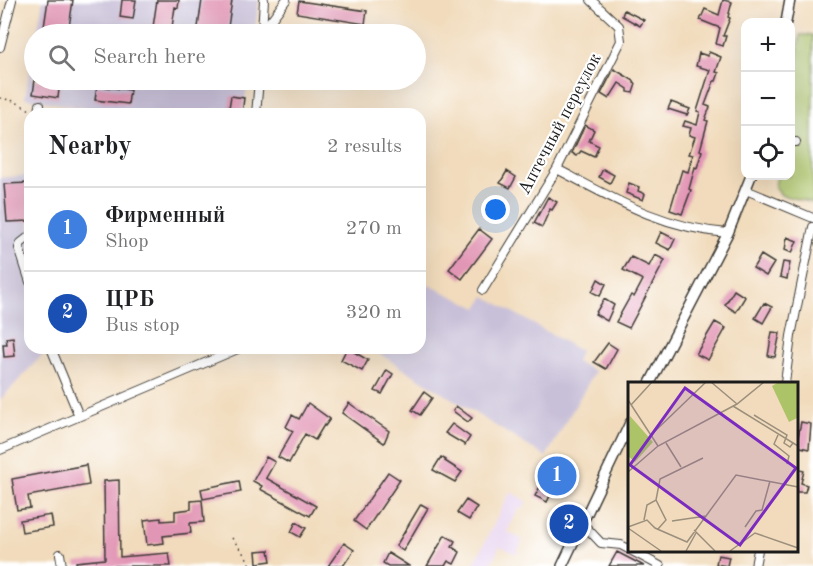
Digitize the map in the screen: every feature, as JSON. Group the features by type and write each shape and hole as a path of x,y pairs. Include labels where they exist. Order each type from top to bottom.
{"main road":[{"path":"787,18 790,0"},
{"path":"651,382 728,233 750,180"},
{"path":"562,566 628,427"}],"street":[{"path":"0,47 12,0"},
{"path":"263,24 264,0"},
{"path":"269,24 286,0"},
{"name":"Аптечный переулок","path":"483,290 557,169 621,41 619,26 591,0"},
{"path":"257,108 258,90"},
{"path":"557,169 651,216 700,231 728,233"},
{"path":"746,190 813,218"},
{"path":"785,382 813,227"},
{"path":"24,241 19,248 24,263"},
{"path":"53,354 79,416"},
{"path":"0,450 226,354"},
{"path":"583,524 601,543 621,545 628,549"},
{"path":"632,551 660,566"},
{"path":"755,566 758,551"},
{"path":"60,554 62,566"}],"path":[{"path":"0,98 14,101 25,108"},
{"path":"232,538 249,561 249,566"}],"shaded area":[{"path":"43,0 259,0 255,24 39,24"},
{"path":"26,90 247,90 244,108 85,108 25,98"},
{"path":"24,176 24,354 43,354 0,400 0,178"},
{"path":"426,284 478,308 485,296 580,351 576,362 595,371 546,457 380,354 426,354"},
{"path":"510,492 527,501 523,510 519,508 507,532 523,540 516,554 500,546 490,566 473,566"}],"green space":[{"path":"800,35 813,35 813,203 781,195 775,186 776,180 795,180 795,68"}],"building":[{"path":"48,0 73,0 69,24 44,24"},
{"path":"122,0 136,0 133,19 120,17"},
{"path":"157,0 179,0 178,8 175,7 172,24 153,24"},
{"path":"202,0 232,0 228,24 198,24"},
{"path":"723,0 732,2 728,17 730,18 723,36 726,36 723,46 716,44 720,28 700,20 705,9 719,15"},
{"path":"299,1 367,11 365,24 297,13"},
{"path":"624,10 644,20 640,26 622,16"},
{"path":"709,52 721,57 716,72 719,73 705,105 710,107 705,120 708,121 700,150 702,151 697,168 695,167 689,189 691,190 682,214 670,210 682,170 688,172 693,155 689,154 695,137 689,135 691,128 683,126 685,121 697,125 700,112 697,111 710,70 696,66 699,53 708,56"},
{"path":"614,69 634,81 636,84 633,93 628,92 628,89 619,83 609,99 601,94"},
{"path":"34,90 59,90 58,98 33,94"},
{"path":"96,90 130,90 128,104 95,100"},
{"path":"231,96 244,98 243,108 229,108"},
{"path":"671,102 690,109 687,115 668,109"},
{"path":"585,125 594,130 589,141 599,146 594,157 581,151 577,156 572,153"},
{"path":"603,169 614,175 610,183 599,177"},
{"path":"507,171 516,177 510,188 500,183"},
{"path":"24,183 24,221 7,222 4,184"},
{"path":"629,183 639,187 638,191 645,194 643,200 626,193"},
{"path":"548,197 557,202 552,210 550,209 542,227 534,223"},
{"path":"479,229 492,239 462,279 449,269"},
{"path":"661,232 675,239 670,250 656,243"},
{"path":"787,237 797,241 792,253 785,250"},
{"path":"655,255 665,260 629,328 616,322 631,295 634,297 643,280 623,270 631,257 649,266"},
{"path":"761,255 774,263 766,276 753,268"},
{"path":"783,262 790,263 787,279 780,277"},
{"path":"598,279 606,284 600,296 592,292"},
{"path":"734,290 745,297 736,312 725,305"},
{"path":"604,299 614,305 607,321 595,314"},
{"path":"764,303 772,307 763,323 755,318"},
{"path":"715,322 726,328 708,360 696,354"},
{"path":"772,332 780,333 775,357 768,356"},
{"path":"13,337 15,356 4,357 3,344 7,344 6,338"},
{"path":"608,343 617,349 606,369 594,362"},
{"path":"344,354 358,354 368,360 362,371 341,360"},
{"path":"387,370 393,374 382,394 375,391"},
{"path":"424,392 432,398 420,415 412,410"},
{"path":"308,403 330,419 315,440 305,434 289,463 278,457 293,431 286,427 292,415 299,419"},
{"path":"349,403 389,431 384,443 342,413"},
{"path":"456,406 472,418 468,422 453,411"},
{"path":"801,422 811,424 809,449 798,446"},
{"path":"452,424 470,437 465,445 445,433"},
{"path":"266,457 275,462 266,478 316,506 310,516 260,489 262,486 253,481"},
{"path":"441,457 462,472 455,482 433,470"},
{"path":"86,465 89,485 28,496 30,508 17,510 12,479"},
{"path":"549,470 560,475 547,502 535,496"},
{"path":"798,470 804,471 801,483 807,485 805,492 798,492"},
{"path":"388,472 400,480 366,530 354,521"},
{"path":"119,480 120,557 169,553 171,566 77,566 76,562 105,559 104,481"},
{"path":"239,481 241,492 203,499 201,489"},
{"path":"202,500 204,522 190,523 191,533 163,536 164,543 147,545 144,520 161,518 161,521 175,520 175,511 191,509 191,501"},
{"path":"466,500 477,507 469,520 457,513"},
{"path":"421,504 428,508 403,551 396,546"},
{"path":"51,515 53,527 22,532 20,520"},
{"path":"296,522 306,528 300,537 291,532"},
{"path":"445,535 455,541 452,547 460,552 454,564 448,561 445,566 427,566"},
{"path":"344,543 354,550 343,566 328,566"},
{"path":"269,550 271,561 257,563 256,551"},
{"path":"617,552 644,566 609,566"},
{"path":"388,553 409,566 388,566 383,563"},
{"path":"718,555 729,557 727,566 716,564"}],"place":[{"name":"Фирменный","path":"557,476"},
{"name":"ЦРБ","path":"569,524"}]}
